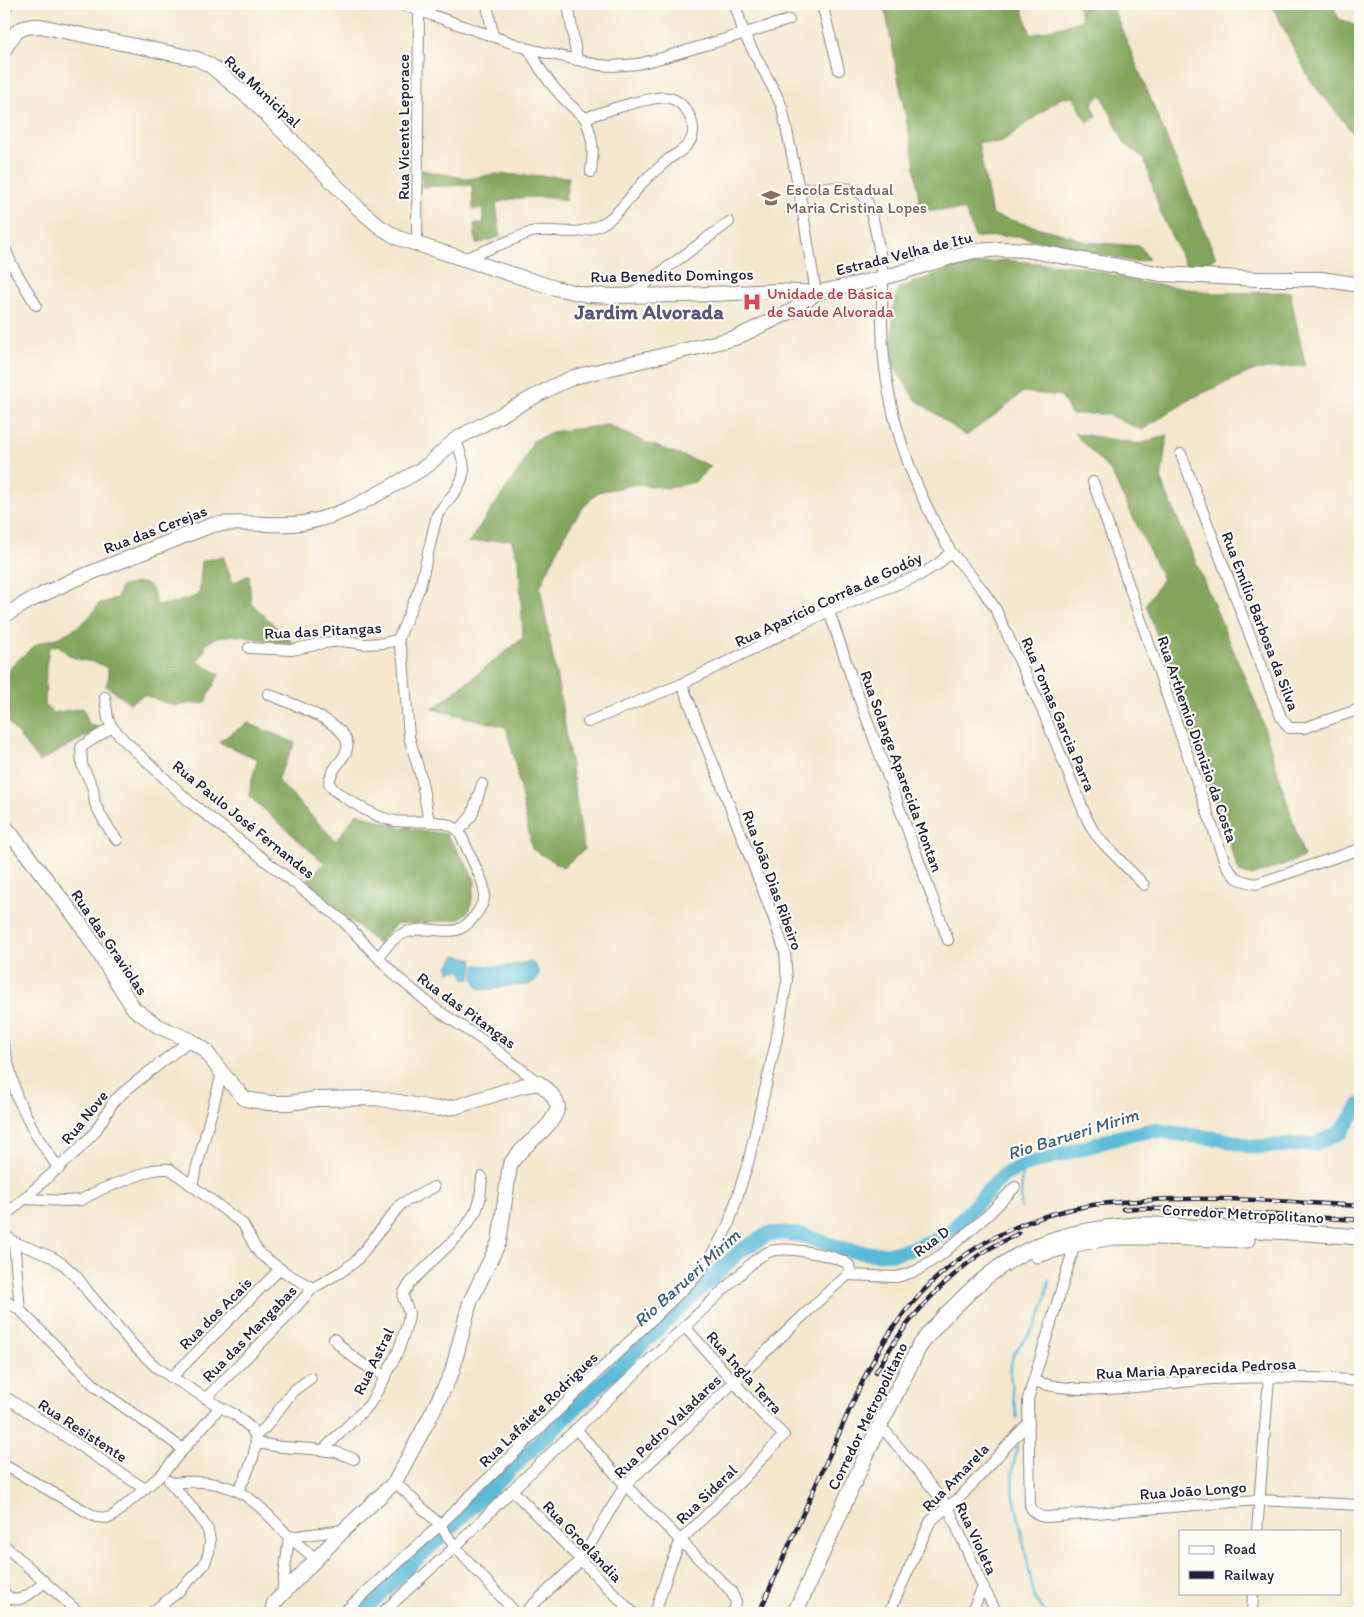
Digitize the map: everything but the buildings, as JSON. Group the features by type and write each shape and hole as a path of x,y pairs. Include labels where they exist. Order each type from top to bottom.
{"main road":[{"name":"Rua Municipal","path":"4,50 13,35 20,29 29,26 40,26 202,61 253,101 359,209 380,227 398,238 417,243"},
{"name":"Rua Benedito Domingos","path":"417,243 555,288 587,294 629,296 780,291 816,293"},
{"name":"Estrada Velha de Itu","path":"456,439 574,377 735,338 792,311 816,293 883,278 975,251 1005,249 1053,254 1162,274 1258,279 1321,279 1360,285"},
{"name":"Rua das Cerejas","path":"4,616 30,600 73,580 212,524 228,522 291,524 308,522 342,512 428,465 456,439"},
{"name":"Rua das Graviolas","path":"4,825 80,923 134,1009 158,1026 190,1040 205,1050 245,1099 256,1102 289,1103 316,1099 376,1098 438,1109 455,1107 521,1086 540,1084"},
{"path":"272,1613 271,1610 274,1603 282,1594 344,1530 395,1482 429,1419 452,1372 470,1302 499,1242 510,1165 515,1157 538,1135 556,1113 558,1107 556,1100 540,1084"},
{"path":"1075,1244 1081,1238 1135,1225"},
{"name":"Corredor Metropolitano","path":"795,1613 885,1414 911,1362 928,1334 970,1290 991,1272 1017,1255 1074,1233 1135,1225 1360,1237"},
{"path":"801,1613 910,1379 937,1336 952,1319 1002,1275 1037,1255 1075,1244 1113,1237 1292,1242 1360,1247"}],"street":[{"path":"400,4 529,49 599,65 626,66 665,57 789,20"},
{"path":"487,4 493,35"},
{"path":"568,4 577,60"},
{"path":"735,4 744,34 782,107 800,189 816,293"},
{"path":"822,4 839,70"},
{"name":"Rua Vicente Leporace","path":"417,243 419,10"},
{"path":"529,49 546,79 585,118 592,134 591,172"},
{"path":"464,259 531,232 579,232 604,223 614,215 657,169 684,149 692,138 693,127 688,115 677,101 668,98 644,101 585,118"},
{"path":"800,189 852,189 862,194 868,201 883,278 884,358 888,392 900,443 915,484 951,552"},
{"path":"629,296 729,222"},
{"path":"4,246 12,265 36,305"},
{"path":"429,822 421,777 409,737 403,659 398,640 420,587 438,515 462,479 463,461 456,439"},
{"name":"Rua Emílio Barbosa da Silva","path":"1182,454 1281,717 1290,728 1304,728 1360,709"},
{"name":"Rua Arthemio Dionizio da Costa","path":"1093,482 1225,863 1231,874 1242,881 1256,884 1360,849"},
{"name":"Rua Aparício Corrêa de Godóy","path":"588,722 682,684 830,611 920,575 938,564 951,552"},
{"name":"Rua Tomas Garcia Parra","path":"951,552 982,589 995,608 1044,714 1087,820 1094,832 1144,885"},
{"name":"Rua Solange Aparecida Montan","path":"830,611 852,679 948,940"},
{"name":"Rua das Pitangas","path":"249,648 292,650 341,641 365,644 398,640"},
{"name":"Rua João Dias Ribeiro","path":"682,684 773,916 785,952 787,968 787,981 776,1042 748,1163 732,1210"},
{"path":"268,694 327,719 342,732 347,743 347,749 330,777 329,782 334,790 377,816 395,821 449,824 459,831 485,889 483,903 470,924 462,929 451,931 410,931 398,936 387,945 379,957"},
{"name":"Rua Paulo José Fernandes","path":"105,697 108,719 112,726 124,740 190,803 342,920 379,957"},
{"path":"112,726 82,747 82,764 93,788 95,804 117,840"},
{"path":"459,831 472,815 482,784"},
{"name":"Rua das Pitangas","path":"379,957 396,976 437,1010 470,1034 490,1045 540,1084"},
{"name":"Rua Nove","path":"4,1217 59,1169 95,1132 114,1101 138,1079 190,1040"},
{"path":"4,1047 17,1097 36,1135 59,1169"},
{"path":"192,1185 222,1073"},
{"name":"Rua das Mangabas","path":"26,1199 81,1200 102,1189 153,1170 170,1169 243,1224 260,1254 280,1269 313,1288"},
{"name":"Rua Astral","path":"323,1450 369,1405 386,1376 408,1321 409,1313 403,1297 404,1292 411,1282 458,1236 469,1222 480,1200 482,1177"},
{"name":"Rua das Mangabas","path":"206,1398 285,1319 313,1288 356,1261 401,1204 434,1187"},
{"name":"Rua D","path":"848,1275 897,1278 916,1271 941,1255 988,1215 1015,1188"},
{"name":"Rua Lafaiete Rodrigues","path":"344,1613 442,1527 696,1277 714,1252 728,1226 732,1210"},
{"path":"4,1234 14,1242 52,1257 64,1265 77,1277 145,1358 171,1378 245,1422 251,1428 256,1439 282,1448 323,1450 336,1452 354,1459"},
{"path":"14,1242 20,1310"},
{"path":"1029,1424 1028,1399 1075,1244"},
{"path":"382,1613 754,1261 776,1250 837,1258 849,1265 850,1271 848,1275"},
{"name":"Rua dos Acais","path":"171,1378 280,1269"},
{"name":"Rua Pedro Valadares","path":"524,1613 581,1560 625,1485 848,1275"},
{"path":"4,1300 20,1310 96,1387 183,1449"},
{"name":"Rua Ingla Terra","path":"685,1327 764,1416 784,1435"},
{"path":"334,1339 361,1364 386,1376"},
{"path":"1257,1530 1269,1377"},
{"name":"Rua Maria Aparecida Pedrosa","path":"1034,1381 1046,1386 1093,1388 1146,1387 1210,1379 1269,1377 1360,1380"},
{"path":"238,1490 253,1458 256,1439 293,1392 311,1378"},
{"name":"Rua Resistente","path":"4,1396 145,1489"},
{"path":"4,1465 96,1517 109,1518 161,1475 220,1407"},
{"name":"Rua João Longo","path":"1029,1424 1030,1504 1038,1516 1047,1517 1258,1500 1360,1506"},
{"name":"Rua Amarela","path":"889,1613 930,1522 958,1499 991,1464 1010,1440 1029,1424"},
{"path":"576,1429 625,1485 730,1591 736,1602 734,1613"},
{"name":"Rua Violeta","path":"886,1432 948,1507 983,1587 997,1613"},
{"name":"Rua Sideral","path":"655,1613 680,1540 742,1480 784,1435"},
{"path":"152,1613 178,1592 204,1565 210,1552 208,1530 172,1483 161,1475"},
{"path":"172,1483 205,1482 228,1486 238,1490 272,1518 289,1537 316,1559"},
{"path":"395,1482 442,1527 453,1545 516,1613"},
{"name":"Rua Groelândia","path":"512,1490 632,1613"},
{"path":"289,1537 344,1530"},
{"path":"282,1594 289,1537"},
{"path":"4,1545 79,1613"},
{"path":"4,1592 7,1597 22,1600 45,1582"},
{"path":"971,1613 983,1587"},
{"path":"1252,1613 1254,1594"}],"green space":[{"path":"884,4 1021,4 1031,35 1082,20 1078,4 1109,4 1115,13 1216,258 1202,265 1186,266 1161,214 1144,158 1125,144 1101,94 1092,104 1097,117 1087,122 1074,97 1061,98 1000,143 978,142 992,215 1086,242 1140,246 1149,259 1135,262 1017,236 975,237 965,210 920,210 914,160"},
{"path":"1271,4 1332,4 1339,19 1360,27 1360,139 1358,139 1310,80"},
{"path":"422,170 468,179 494,174 569,177 565,201 530,197 496,203 500,237 476,244 474,224 484,223 482,209 473,209 472,185 422,187"},
{"path":"1003,260 1082,267 1139,282 1216,293 1290,292 1305,365 1252,371 1192,398 1142,430 1106,414 1071,414 1061,396 1023,392 966,436 915,399 892,364 893,308 899,288 954,268"},
{"path":"608,425 647,443 711,466 695,482 668,488 637,484 598,492 581,510 565,534 540,587 562,707 584,850 563,867 532,849 506,727 433,709 523,638 519,562 511,539 468,543 522,466 533,441 552,432"},
{"path":"1074,433 1141,444 1167,435 1161,480 1259,711 1304,857 1252,876 1239,872 1146,604 1163,579 1111,472"},
{"path":"223,556 233,583 249,575 251,603 295,645 233,635 218,637 206,644 198,662 219,674 205,703 175,706 144,695 130,703 106,686 109,676 107,668 98,663 72,657 58,645 49,648 46,667 45,705 53,713 83,708 89,724 101,728 39,762 4,716 4,678 14,664 36,645 75,629 90,616 98,604 117,598 121,587 137,583 149,586 152,589 157,605 175,603 199,595 202,561"},
{"path":"248,723 295,743 277,780 336,841 357,813 399,827 446,834 464,860 475,881 470,910 459,919 396,924 378,944 305,882 324,863 249,796 258,759 218,742"}],"water":[{"path":"456,955 472,959 471,979 464,978 459,970 450,972 448,967"},
{"path":"530,962 536,966 539,974 536,980 528,985 479,989 474,978 476,965 502,967"}],"waterway":[{"name":"Rio Barueri Mirim","path":"360,1613 740,1251 768,1234 803,1235 840,1248 860,1252 877,1254 895,1253 932,1241 954,1228 1004,1175 1022,1166 1120,1137 1153,1130 1221,1139 1253,1147 1314,1144 1341,1132 1360,1105"},
{"path":"1021,1208 1022,1166"},
{"path":"1017,1418 1011,1379 1011,1363 1017,1348 1039,1320 1049,1280"},
{"path":"1017,1447 1012,1486 1035,1600 1046,1613"}],"railway":[{"path":"759,1613 853,1401 884,1342 911,1304 931,1283 977,1247 1029,1222 1058,1213 1105,1203 1165,1199 1221,1199 1360,1206"},
{"path":"1123,1209 1191,1210 1360,1220"},
{"path":"876,1372 908,1323 948,1280 979,1255 1019,1233"}],"place":[{"name":"Escola Estadual Maria Cristina Lopes","path":"771,198"},
{"name":"Unidade de Básica de Saúde Alvorada","path":"752,302"}],"district":[{"name":"Jardim Alvorada","path":"649,312"}]}
